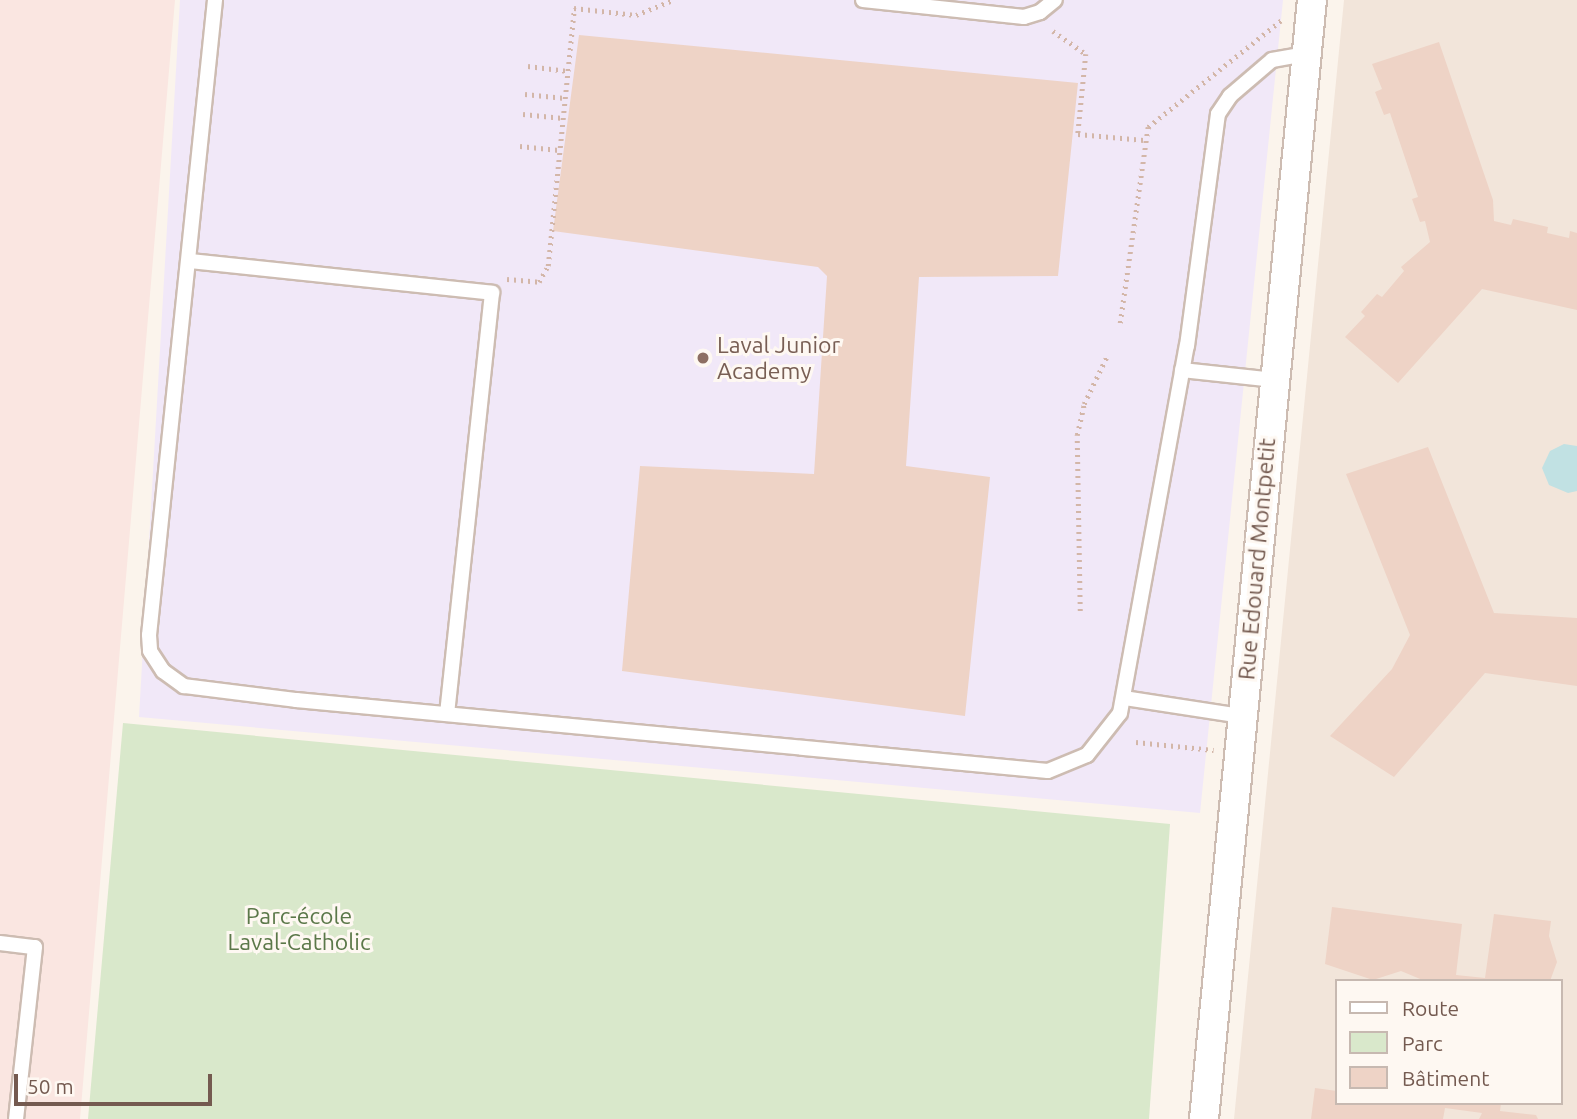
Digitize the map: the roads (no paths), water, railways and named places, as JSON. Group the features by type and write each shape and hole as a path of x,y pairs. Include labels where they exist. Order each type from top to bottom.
{"street":[{"name":"Rue Edouard Montpetit","path":"1204,1119 1312,0"}],"lane":[{"path":"215,0 190,261 149,635 155,662 184,686 201,690 1048,771 1087,755 1114,725 1124,698 1182,370 1218,114 1230,96 1272,60 1282,55 1306,54"},
{"path":"863,0 1024,17 1040,12 1055,0"},
{"path":"190,261 492,293 447,715"},
{"path":"1182,370 1274,380"},
{"path":"1124,698 1242,716"},
{"path":"0,943 34,947 16,1119"}],"water":[{"path":"1564,444 1577,446 1577,491 1568,493 1549,485 1542,468 1550,451"}],"place":[{"name":"Laval Junior Academy","path":"703,358"}],"park label":[{"name":"Parc-école Laval-Catholic","path":"299,929"}]}
